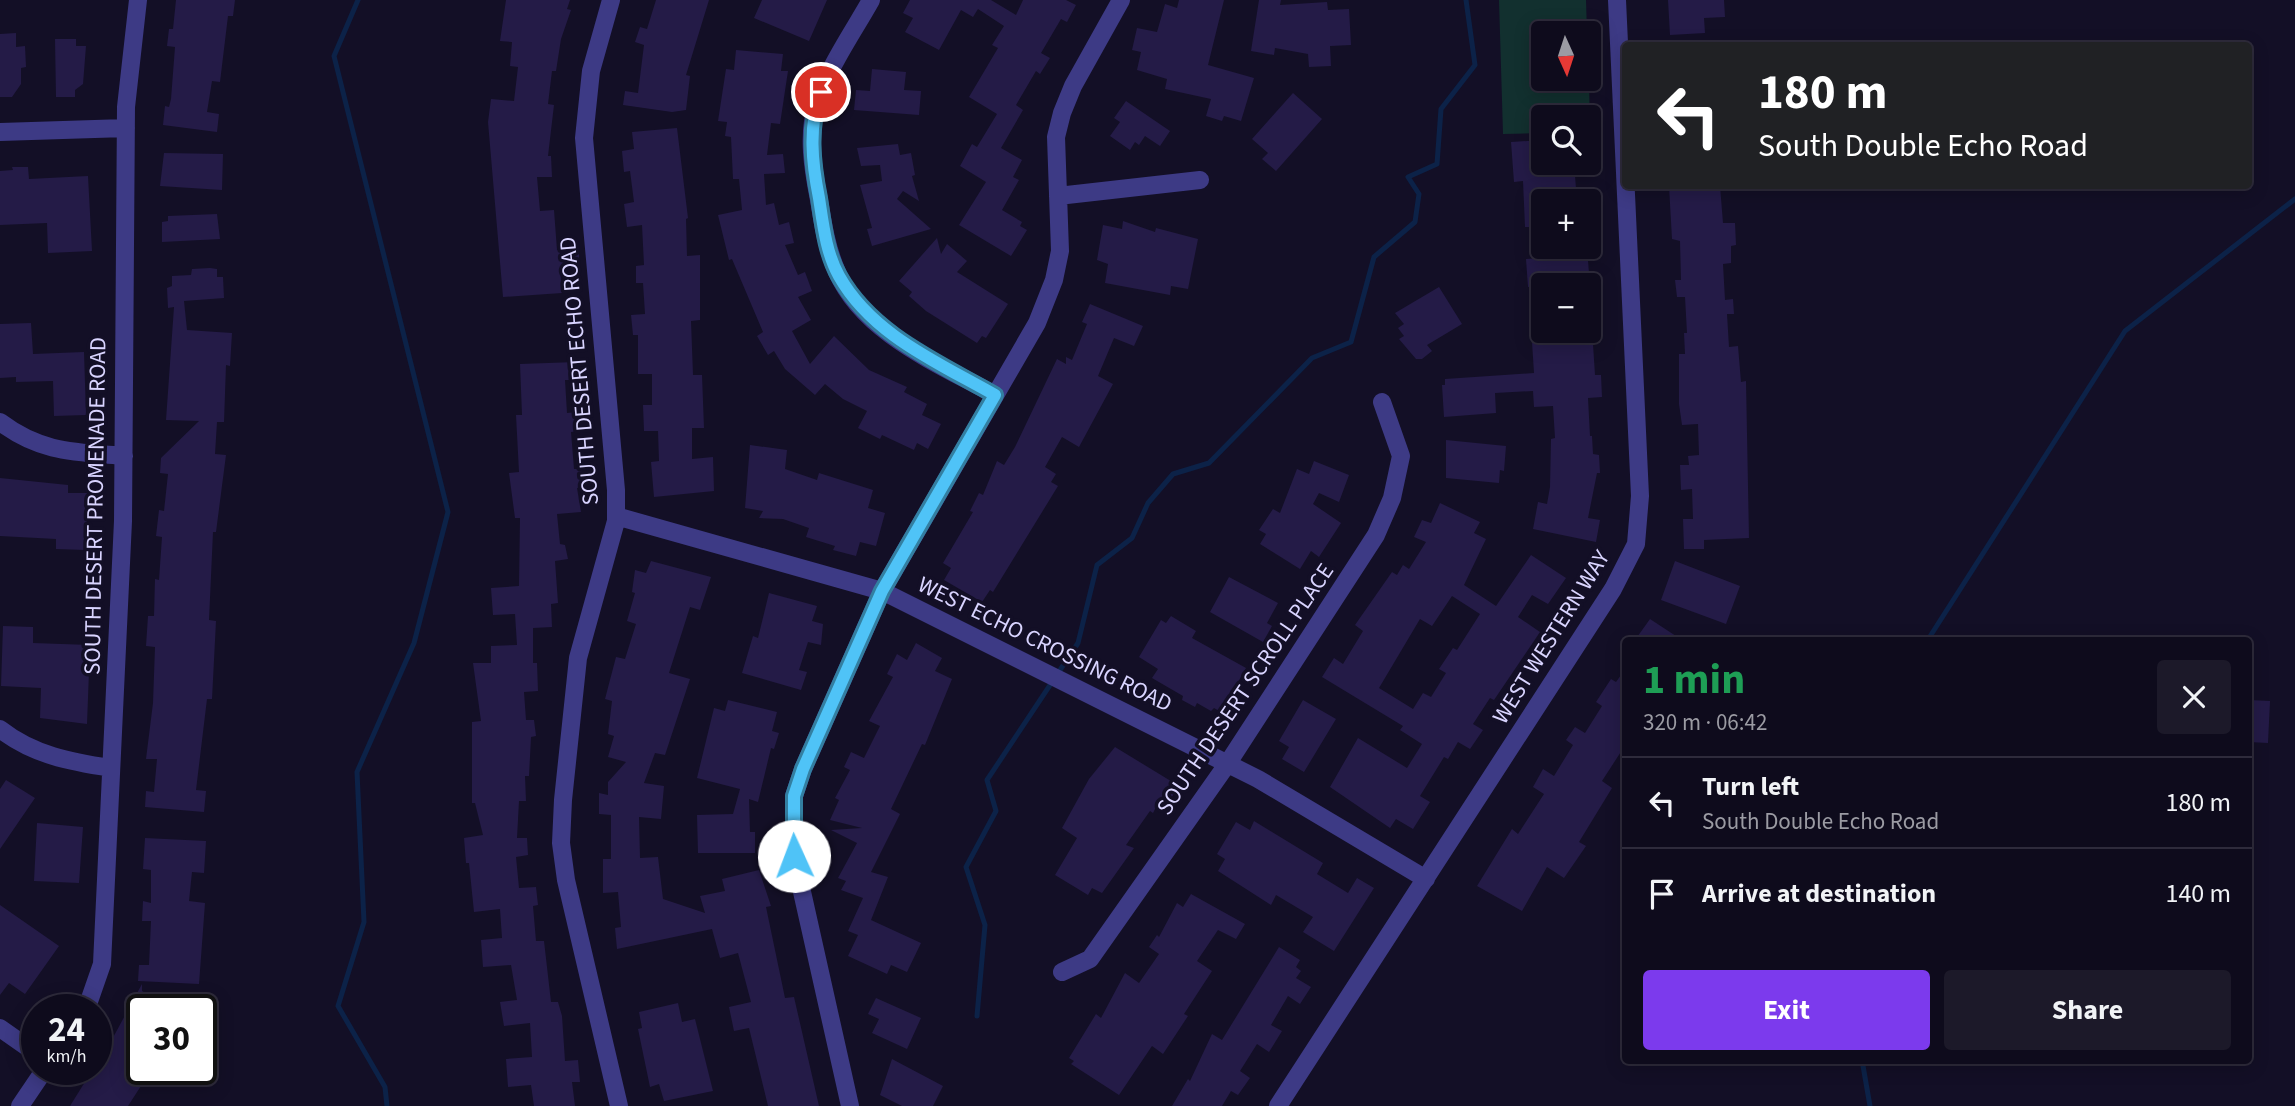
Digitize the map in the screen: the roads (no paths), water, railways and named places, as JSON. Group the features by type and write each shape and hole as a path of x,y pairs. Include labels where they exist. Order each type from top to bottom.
{"street":[{"name":"SOUTH DESERT PROMENADE ROAD","path":"92,994 102,964 124,456 126,128 138,0"},
{"name":"SOUTH DESERT ECHO ROAD","path":"611,0 591,71 584,138 617,490 616,516 578,658 561,844 566,880 619,1106"},
{"path":"871,0 827,78 816,106 812,132 815,178 828,248 838,275 885,330 995,395"},
{"path":"850,1106 794,856 794,796 803,769 882,591 1037,323 1054,280 1060,251 1056,137 1062,113 1073,86 1121,0"},
{"name":"WEST WESTERN WAY","path":"1617,0 1622,108"},
{"path":"0,132 126,128"},
{"path":"1058,197 1200,180"},
{"name":"WEST WESTERN WAY","path":"1278,1106 1613,589 1636,544 1640,496 1626,189"},
{"name":"SOUTH DESERT SCROLL PLACE","path":"1062,972 1090,959 1228,763 1376,534 1392,498 1401,456 1382,402"},
{"path":"0,422 19,436 44,448 124,456"},
{"name":"WEST ECHO CROSSING ROAD","path":"616,516 882,591 1228,763 1426,879"},
{"path":"0,729 13,739 60,760 111,768"},
{"path":"0,1028 21,1043"},
{"path":"20,1106 34,1085"}],"waterway":[{"path":"358,0 334,56 448,512 414,643 357,772 364,922 338,1006 385,1087 387,1106"},
{"path":"977,1016 985,925 966,867 996,811 987,780 1078,643 1097,565 1132,538 1148,503 1173,474 1209,463 1312,358 1351,342 1374,257 1415,222 1419,194 1408,177 1437,164 1441,109 1475,65 1466,0"},
{"path":"1930,637 2125,331 2295,199"},
{"path":"1863,1064 1870,1106"}]}
